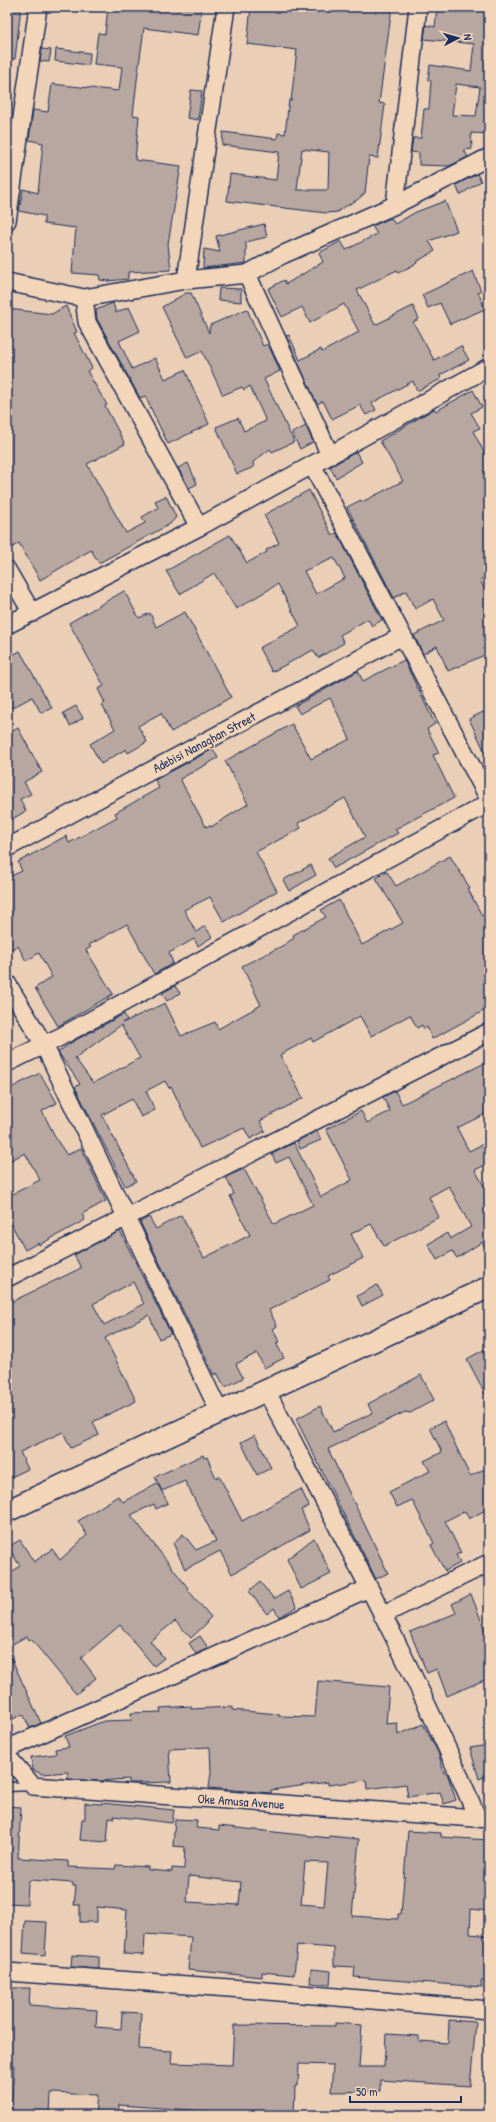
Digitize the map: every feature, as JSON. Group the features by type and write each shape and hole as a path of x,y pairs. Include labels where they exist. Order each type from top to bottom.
{"street":[{"path":"7,221 38,7"},
{"path":"186,280 226,7"},
{"path":"395,205 418,7"},
{"path":"7,282 84,298 186,280 247,274 282,255 395,205 489,156"},
{"path":"247,274 330,455"},
{"path":"84,298 87,322 200,527"},
{"path":"7,625 200,527 330,455 487,374"},
{"path":"312,465 489,800"},
{"path":"7,570 32,613"},
{"name":"Adebisi Nanaghan Street","path":"7,848 402,636"},
{"path":"7,1063 44,1045 489,803"},
{"path":"7,983 44,1045 219,1411"},
{"path":"7,1278 489,1032"},
{"path":"7,1511 219,1411 267,1392 489,1287"},
{"path":"267,1392 369,1588 457,1770 483,1818"},
{"path":"382,1615 489,1563"},
{"path":"7,1748 369,1588"},
{"path":"7,1756 34,1786"},
{"name":"Oke Amusa Avenue","path":"34,1786 483,1818"},
{"path":"7,1972 243,1989 489,2010"}],"lane":[{"path":"7,1787 34,1786"}],"building":[{"path":"7,7 21,7 15,59 7,59"},
{"path":"108,7 202,7 198,35 144,28 137,80 133,115 139,116 135,160 181,166 168,244 171,270 128,272 128,279 108,281 100,280 99,275 72,273 76,228 44,224 44,216 19,211 23,189 38,193 43,143 29,140 33,110 48,112 52,84 119,91 122,67 94,64 98,33 105,34"},
{"path":"251,7 291,10 291,7 392,7 379,103 385,104 378,158 369,157 365,193 338,212 326,213 227,201 230,174 276,180 279,152 222,145 223,132 277,139 278,133 285,134 289,100 291,101 297,50 247,44","holes":["302,149 329,152 328,190 297,190"]},
{"path":"437,7 489,7 489,134 471,133 472,149 464,150 468,157 449,166 419,165 419,153 411,152 413,138 421,138 424,109 429,109 431,81 428,80 430,65 471,71 474,44 424,39 426,25 435,27","holes":["456,84 480,87 476,116 452,115"]},
{"path":"42,49 51,50 49,62 40,61"},
{"path":"56,49 90,53 89,65 55,61"},
{"path":"191,90 202,91 198,120 187,118"},
{"path":"477,174 481,181 460,195 456,185"},
{"path":"445,201 457,231 429,241 435,251 416,262 417,263 398,273 397,270 357,290 375,325 413,306 419,319 413,322 434,360 461,346 469,360 440,375 441,379 417,391 413,381 372,403 376,410 366,415 360,405 332,419 323,401 317,404 286,336 289,335 300,360 321,349 322,352 359,332 344,304 310,323 302,307 282,317 268,289 284,280 286,284 323,262 319,253 341,241 346,250 377,234 372,226 391,218 395,224 416,212"},
{"path":"264,224 267,237 246,242 246,263 203,268 204,249 220,252 216,236"},
{"path":"473,271 481,291 478,292 485,309 450,324 440,303 428,308 422,295"},
{"path":"219,288 241,289 241,302 218,300"},
{"path":"186,293 191,293 209,333 210,325 247,309 263,346 268,344 280,371 264,379 294,442 272,452 270,449 253,462 254,467 237,474 216,427 238,418 244,431 266,421 250,386 244,390 242,387 223,395 202,351 187,358 162,307"},
{"path":"113,303 116,313 129,307 140,331 119,341 132,369 155,358 165,379 185,370 209,424 168,444 145,396 140,398 97,319 96,310"},
{"path":"66,306 77,332 74,333 92,368 87,371 107,405 105,406 125,444 87,464 126,533 145,523 142,517 158,508 155,501 166,496 176,517 170,524 99,563 91,550 40,580 19,543 11,548 7,540 7,309 52,314"},
{"path":"473,390 482,407 471,413 480,428 473,431 489,462 489,575 480,580 489,598 489,653 448,671 437,646 423,654 414,635 444,620 433,599 415,609 406,591 394,598 347,507 361,500 362,502 403,481 380,441 434,409 436,411"},
{"path":"306,426 313,442 300,449 292,433"},
{"path":"356,452 362,462 336,478 330,467"},
{"path":"188,463 197,484 189,488 178,468"},
{"path":"309,490 332,535 337,533 382,620 372,626 368,619 340,635 344,643 318,658 313,650 272,672 259,648 300,626 278,584 236,609 214,573 180,594 166,571 230,535 247,563 267,552 266,550 279,543 264,515","holes":["334,558 345,578 316,594 304,571"]},
{"path":"124,591 139,618 150,613 156,627 185,612 231,697 171,732 161,713 138,726 147,742 128,753 126,749 101,764 90,744 115,729 102,705 105,703 98,689 104,686 69,623"},
{"path":"20,651 52,708 41,713 32,697 12,708 7,699 7,658"},
{"path":"404,660 435,724 427,729 439,753 433,755 454,798 395,829 398,833 334,868 328,858 365,837 345,798 298,823 301,828 256,852 277,891 224,922 210,897 184,910 196,932 205,926 212,937 198,946 194,939 169,953 173,963 165,968 154,974 127,924 89,945 91,947 86,950 113,994 58,1026 35,988 52,977 39,953 26,961 18,946 7,951 7,878 22,871 18,862 66,836 69,843 117,817 115,813 159,788 155,780 213,749 218,758 180,779 206,827 210,825 211,827 248,804 225,761 292,724 311,759 350,739 330,698 300,714 295,706 358,671 363,681"},
{"path":"76,706 83,718 70,726 63,713"},
{"path":"489,709 489,760 469,719"},
{"path":"18,728 42,772 24,782 31,794 20,799 26,811 7,822 7,734"},
{"path":"450,856 470,888 468,889 482,916 489,912 489,1008 432,1039 427,1027 424,1029 422,1025 417,1028 410,1015 371,1036 360,1016 313,1042 311,1038 280,1055 303,1098 260,1121 265,1131 250,1139 244,1128 200,1148 171,1086 169,1088 165,1081 146,1091 155,1110 141,1117 132,1099 102,1115 136,1181 125,1186 75,1087 80,1084 58,1052 74,1041 124,1014 127,1020 122,1023 165,1003 181,1036 215,1022 218,1029 261,1005 242,966 282,946 294,938 293,935 326,917 321,910 339,900 362,945 403,923 376,878 387,872 396,886","holes":["121,1025 140,1058 93,1083 75,1058"]},
{"path":"311,865 316,875 289,891 283,880"},
{"path":"175,986 180,993 167,1001 162,993"},
{"path":"489,1061 489,1112 457,1128 469,1151 489,1141 489,1163 475,1170 489,1195 489,1254 482,1242 457,1258 452,1251 437,1260 428,1244 447,1233 450,1239 471,1227 449,1186 429,1197 439,1217 384,1246 371,1224 351,1234 363,1258 328,1276 330,1280 269,1310 277,1326 273,1329 279,1342 276,1343 284,1358 264,1368 257,1353 236,1364 243,1378 225,1387 217,1373 214,1375 140,1222 149,1217 156,1229 181,1215 204,1258 250,1235 230,1196 234,1194 226,1177 244,1169 274,1224 313,1205 289,1157 276,1163 272,1154 294,1143 321,1197 352,1180 326,1129 361,1111 367,1123 390,1111 383,1097 395,1091 402,1104"},
{"path":"40,1073 57,1103 42,1111 58,1142 67,1155 81,1148 106,1201 82,1214 85,1220 39,1245 38,1243 25,1250 7,1216 7,1197 40,1180 25,1153 7,1162 7,1090"},
{"path":"317,1131 321,1140 300,1149 297,1141"},
{"path":"120,1231 171,1334 159,1339 149,1315 105,1338 136,1401 93,1422 99,1435 71,1448 63,1432 20,1452 28,1469 7,1479 7,1304 81,1268 74,1255","holes":["133,1282 144,1304 104,1325 93,1304"]},
{"path":"377,1285 383,1295 362,1306 357,1296"},
{"path":"489,1347 489,1401 467,1359"},
{"path":"421,1375 434,1400 410,1413 405,1412 328,1449 388,1573 376,1579 296,1419 320,1406 333,1432 372,1413 368,1404"},
{"path":"444,1421 470,1476 489,1467 489,1508 469,1519 465,1511 445,1521 461,1553 456,1555 460,1563 445,1571 431,1545 434,1543 412,1500 397,1507 389,1492 430,1471 424,1461 442,1452 430,1428"},
{"path":"255,1435 271,1468 257,1475 241,1442"},
{"path":"203,1455 204,1458 207,1457 216,1478 219,1476 242,1521 301,1489 309,1506 301,1510 310,1530 232,1574 220,1551 185,1569 173,1543 183,1534 196,1550 216,1541 185,1481 162,1491 155,1477"},
{"path":"157,1483 168,1503 156,1509 154,1504 131,1515 188,1588 187,1589 211,1617 206,1622 207,1623 191,1638 175,1621 150,1641 164,1658 154,1666 120,1625 81,1658 96,1678 76,1694 27,1636 7,1647 7,1576 20,1566 8,1547 20,1540 34,1562 52,1549 60,1560 87,1535 78,1521 118,1496 123,1502"},
{"path":"314,1538 331,1574 301,1589 287,1559"},
{"path":"260,1582 274,1599 288,1591 297,1607 279,1617 274,1608 267,1614 249,1591"},
{"path":"471,1594 489,1641 489,1678 447,1696 437,1669 427,1673 410,1632 456,1613 452,1604"},
{"path":"200,1636 208,1648 196,1654 189,1643"},
{"path":"7,1649 41,1723 30,1728 23,1714 13,1719 7,1705"},
{"path":"318,1681 389,1687 386,1724 397,1723 398,1735 423,1724 438,1752 444,1773 447,1773 456,1800 444,1804 440,1792 408,1797 406,1784 367,1789 366,1780 328,1785 328,1782 271,1790 271,1793 209,1788 211,1772 210,1747 169,1749 171,1782 129,1783 129,1779 98,1781 68,1779 68,1772 42,1774 33,1770 31,1757 56,1754 55,1749 69,1747 65,1736 104,1721 132,1720 131,1713 161,1712 160,1708 191,1706 191,1709 232,1707 232,1710 279,1714 278,1716 315,1717"},
{"path":"489,1745 489,1775 479,1779 470,1748"},
{"path":"85,1803 101,1803 174,1810 172,1823 114,1816 114,1818 109,1817 107,1842 80,1840 82,1819 85,1819"},
{"path":"7,1806 21,1807 18,1858 68,1861 68,1867 115,1869 116,1865 148,1867 148,1870 172,1872 172,1868 184,1869 185,1847 173,1846 175,1819 197,1820 196,1828 219,1830 219,1826 329,1838 329,1836 359,1839 352,1916 398,1919 398,1914 401,1914 408,1831 441,1833 441,1837 489,1840 489,1911 471,1909 470,1934 489,1936 489,1982 481,1981 482,1987 354,1977 355,1967 334,1966 334,1948 297,1945 294,1975 262,1972 262,1977 188,1970 191,1937 145,1934 144,1955 124,1954 127,1910 97,1907 97,1922 80,1922 80,1905 74,1905 76,1886 73,1886 73,1883 30,1880 28,1882 27,1904 7,1903","holes":["305,1862 328,1863 324,1906 301,1904","189,1876 241,1882 239,1905 187,1902"]},
{"path":"25,1921 47,1922 45,1955 23,1953"},
{"path":"72,1955 99,1957 99,1969 71,1967"},
{"path":"311,1969 331,1971 330,1985 310,1983"},
{"path":"7,1988 30,1988 29,2005 97,2010 96,2027 121,2029 122,2012 141,2013 139,2049 172,2051 171,2063 232,2065 234,2025 335,2026 335,2023 362,2025 359,2067 384,2067 386,2034 419,2036 419,2041 448,2043 449,2020 476,2022 470,2086 380,2080 380,2091 331,2092 333,2065 299,2064 298,2086 295,2086 294,2115 220,2115 220,2112 119,2105 118,2115 95,2115 97,2095 51,2093 50,2115 11,2115 14,2066 7,2066"}]}
